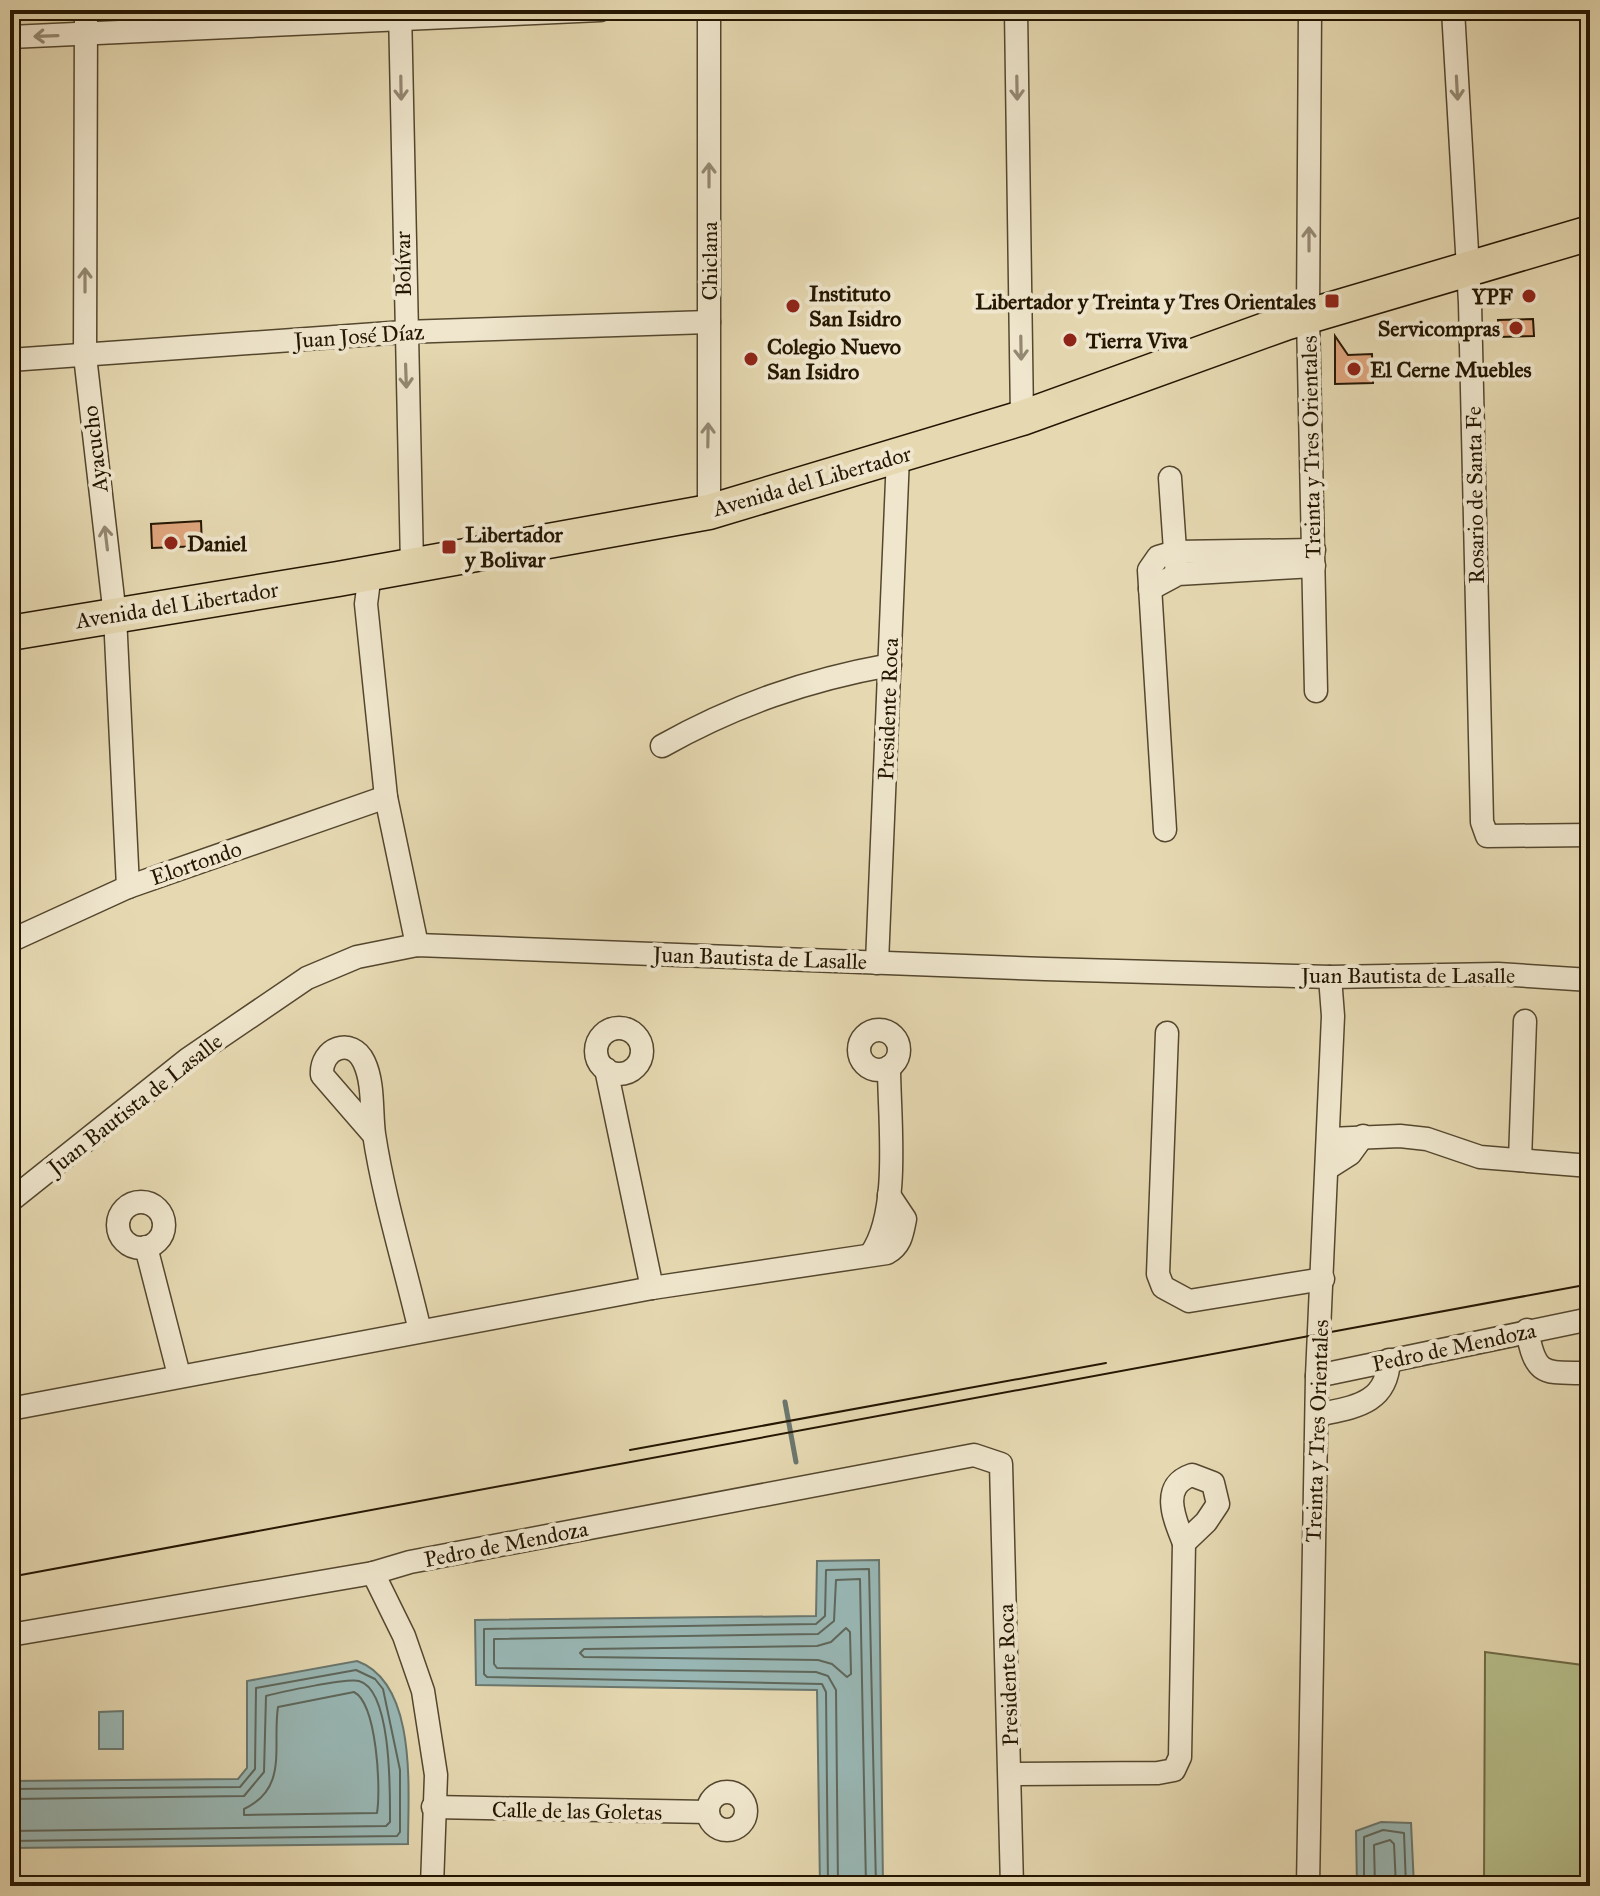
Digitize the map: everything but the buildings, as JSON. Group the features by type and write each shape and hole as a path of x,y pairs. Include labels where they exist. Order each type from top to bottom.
{"main road":[{"name":"Avenida del Libertador","path":"10,633 709,512 1022,418 1308,317 1590,233"}],"street":[{"name":"Ayacucho","path":"86,10 85,356 115,616 128,887"},
{"path":"10,37 400,15 600,10"},
{"name":"Chiclana","path":"709,10 709,512"},
{"path":"1016,10 1022,418"},
{"name":"Treinta y Tres Orientales","path":"1310,10 1308,317 1316,691"},
{"name":"Rosario de Santa Fe","path":"1453,10 1467,268 1482,822 1487,836 1590,835"},
{"name":"Bolívar","path":"400,15 404,332 412,565"},
{"name":"Juan José Díaz","path":"10,360 404,332 709,322"},
{"name":"Presidente Roca","path":"877,963 898,456"},
{"path":"1170,478 1176,563"},
{"path":"1165,830 1149,570 1158,557 1176,563 1314,558"},
{"path":"370,573 366,604 386,797 417,945"},
{"path":"662,746 715,716 771,693 830,675 890,665"},
{"name":"Elortondo","path":"10,941 128,887 386,797"},
{"name":"Juan Bautista de Lasalle","path":"10,1201 188,1059 307,978 357,957 417,945 1330,977 1498,974 1590,980"},
{"name":"Treinta y Tres Orientales","path":"1308,1886 1317,1376 1333,1016 1330,977"},
{"path":"1520,1160 1525,1021"},
{"path":"1167,1033 1158,1274 1163,1287 1189,1301 1323,1279"},
{"path":"10,1409 652,1288 895,1248 902,1236 905,1219 889,1195 889,1067"},
{"path":"606,1069 652,1288"},
{"path":"374,1135 420,1331"},
{"path":"1328,1168 1350,1154 1363,1136"},
{"path":"1329,1139 1363,1136 1427,1139 1480,1157 1590,1166"},
{"path":"146,1247 179,1375"},
{"name":"Pedro de Mendoza","path":"1317,1376 1590,1319"},
{"path":"1527,1330 1534,1363 1543,1370 1590,1373"},
{"path":"1317,1415 1355,1407 1378,1394 1388,1380 1389,1360"},
{"name":"Pedro de Mendoza","path":"10,1635 373,1573 410,1562 974,1455 1001,1464"},
{"name":"Presidente Roca","path":"1001,1464 1012,1886"},
{"path":"1011,1774 1158,1773 1174,1770 1180,1757 1184,1543"},
{"path":"373,1573 404,1636 423,1691 436,1775 446,1886"},
{"path":"432,1886 439,1808"},
{"name":"Calle de las Goletas","path":"439,1808 708,1812"}],"green space":[{"path":"1485,1652 1590,1666 1590,1886 1484,1886"}],"water":[{"path":"879,1560 883,1886 820,1886 817,1690 476,1685 475,1620 816,1616 817,1561"},
{"path":"357,1661 377,1673 391,1691 400,1715 408,1769 408,1844 10,1848 10,1781 238,1779 247,1768 247,1681"},
{"path":"123,1711 123,1749 99,1749 99,1712"},
{"path":"1381,1822 1411,1823 1414,1886 1357,1886 1356,1831"}],"waterway":[{"path":"785,1402 796,1462"}],"tram line":[{"path":"10,1577 1590,1284"},
{"path":"630,1450 1106,1363"}],"place":[{"name":"YPF","path":"1529,296"},
{"name":"Libertador y Treinta y Tres Orientales","path":"1332,301"},
{"name":"Instituto San Isidro","path":"793,306"},
{"name":"Servicompras","path":"1516,328"},
{"name":"Tierra Viva","path":"1070,340"},
{"name":"Colegio Nuevo San Isidro","path":"751,359"},
{"name":"El Cerne Muebles","path":"1354,369"},
{"name":"Daniel","path":"171,543"},
{"name":"Libertador y Bolivar","path":"449,547"}]}
